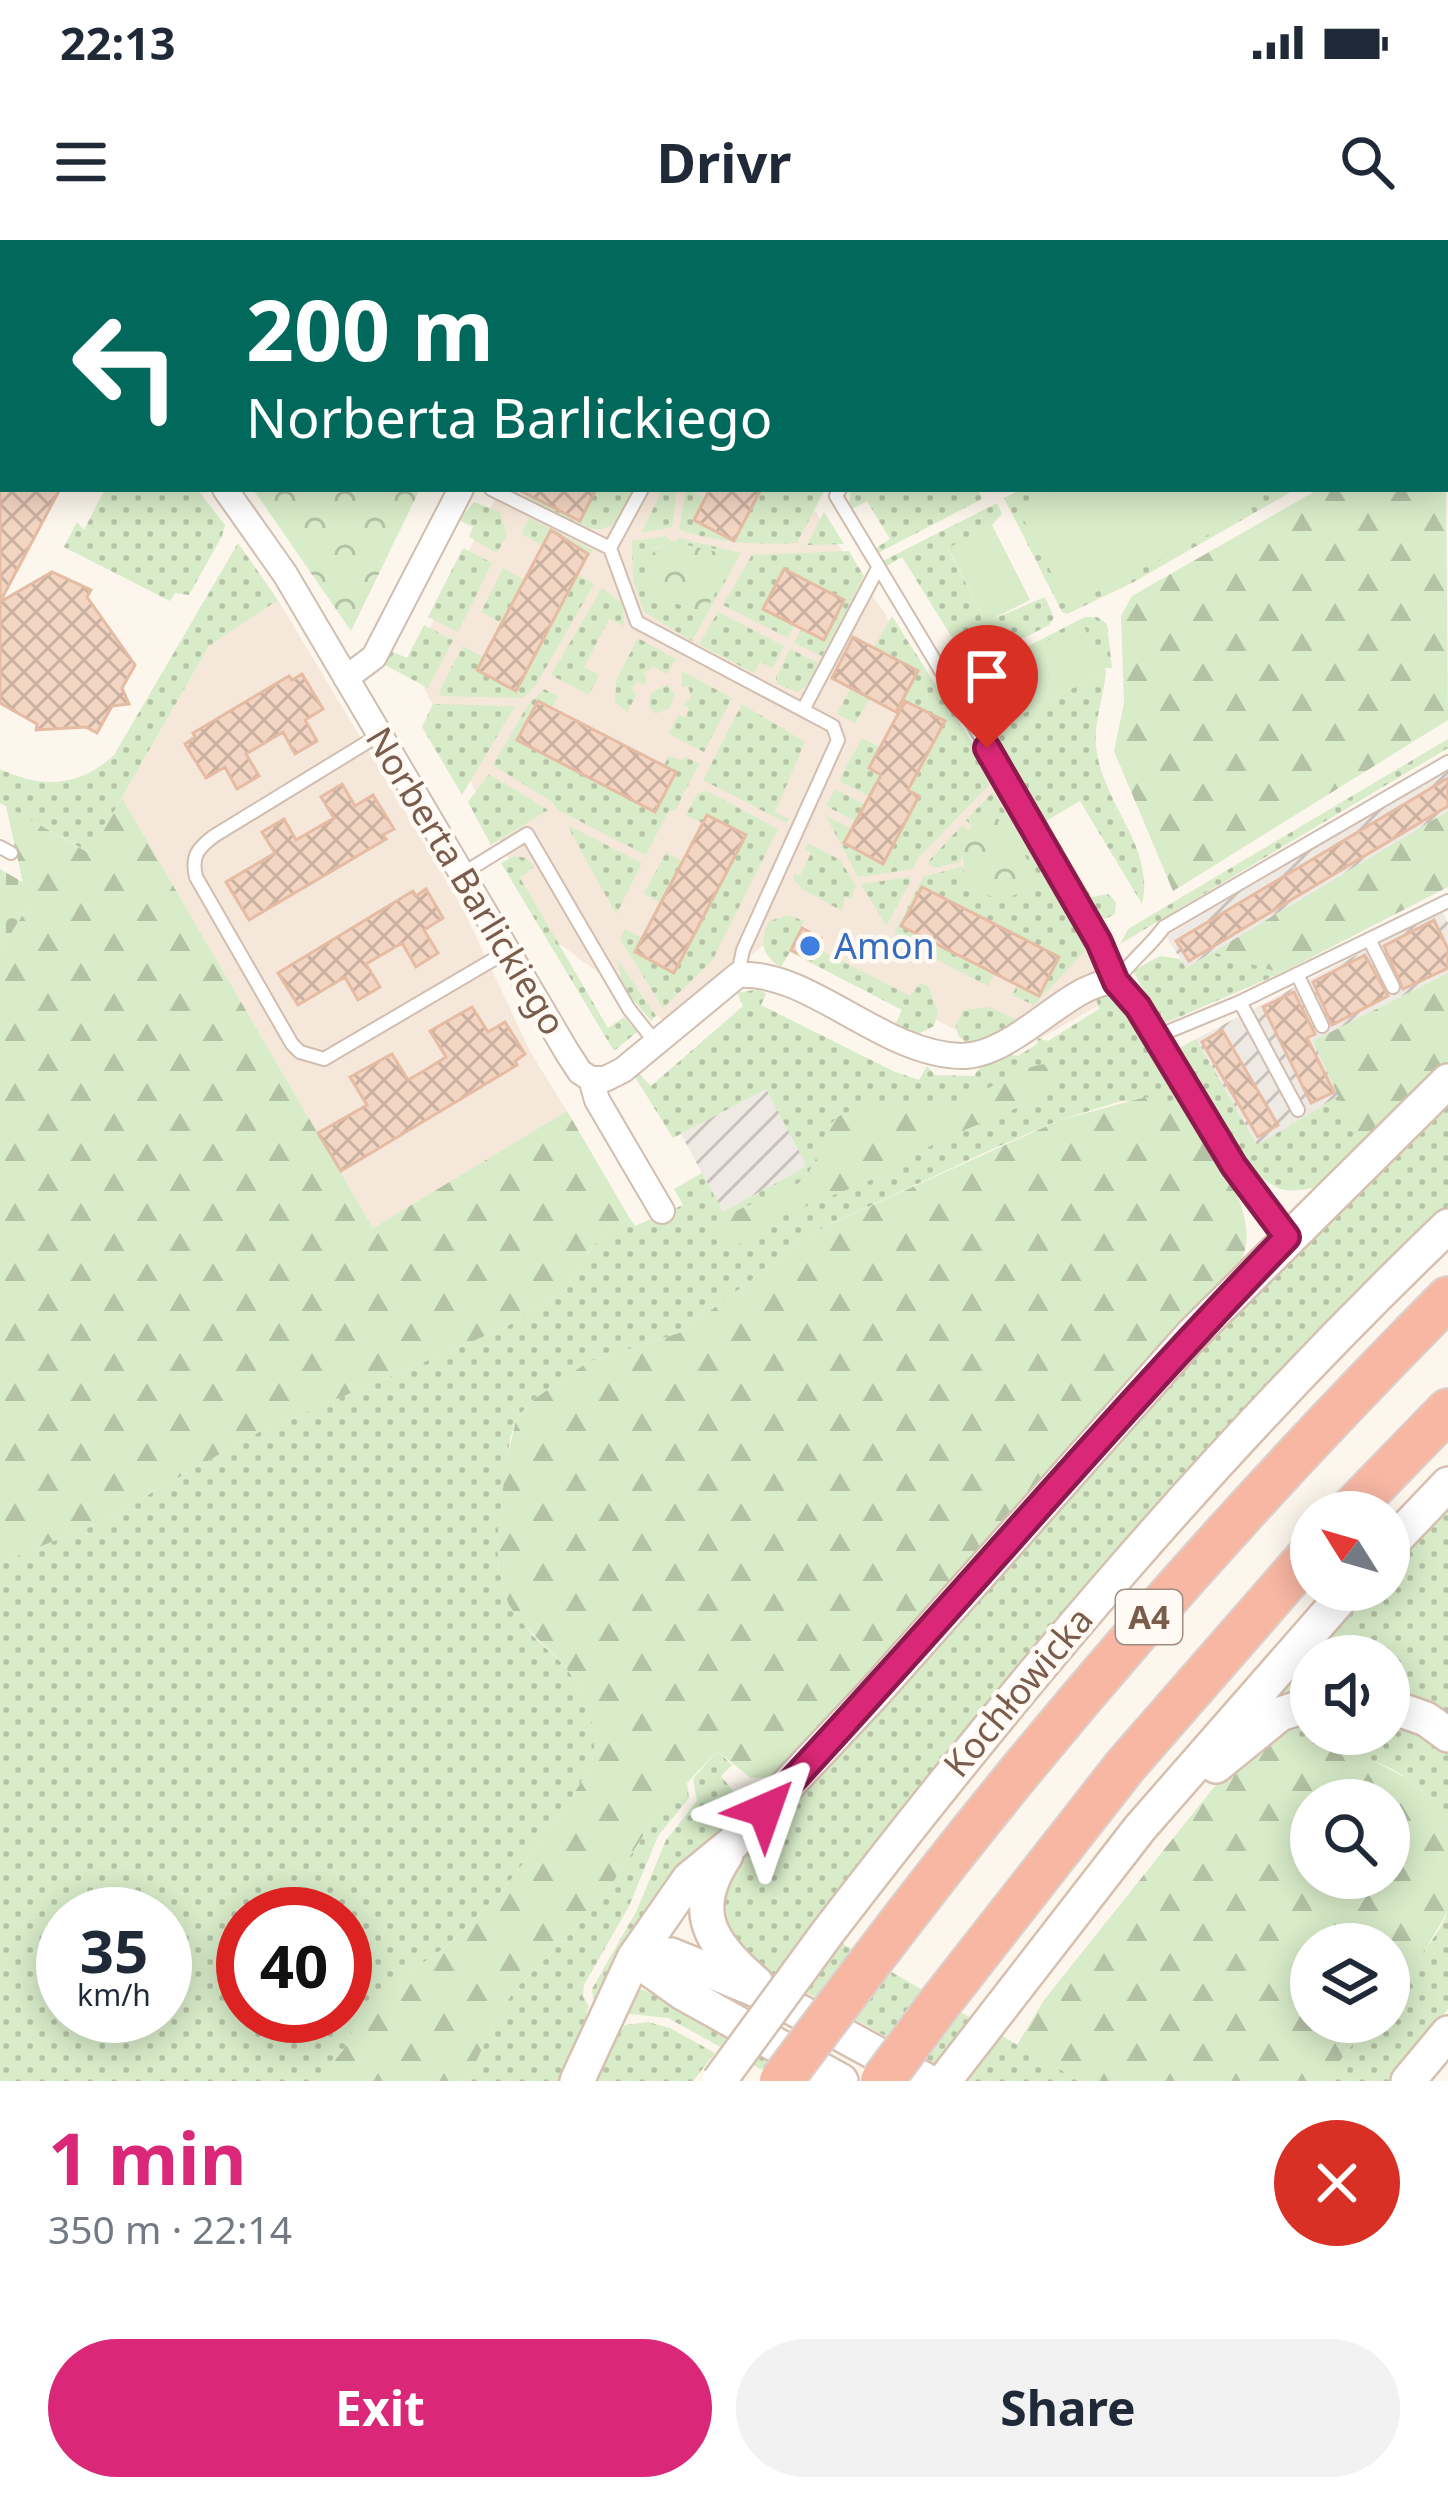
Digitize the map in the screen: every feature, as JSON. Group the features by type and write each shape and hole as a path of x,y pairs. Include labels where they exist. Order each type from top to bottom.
{"highway":[{"name":"A4","path":"781,2081 973,1825 1180,1580 1448,1298"},
{"path":"1369,1491 1448,1409"},
{"name":"A4","path":"882,2081 1126,1765 1290,1577"}],"street":[{"name":"Norberta Barlickiego","path":"227,492 260,535 580,1072 591,1079 597,1100 662,1210"},
{"path":"346,678 374,657 459,492"},
{"path":"591,1079 605,1079 623,1070 738,975 772,978 904,1043 956,1055 997,1048 1096,986 1116,982"},
{"path":"771,1996 733,1963 708,1930 706,1895 715,1870 734,1843 874,1694 1103,1431 1287,1237 1448,1081"},
{"name":"Kochłowicka","path":"719,2081 971,1748 1143,1544 1288,1386 1448,1226"},
{"path":"1410,1524 1448,1484"},
{"path":"944,2081 1140,1828 1330,1611"},
{"path":"1140,1828 1190,1791 1253,1733 1290,1711"},
{"path":"1410,1713 1448,1735"},
{"path":"577,2081 634,1958 688,1879 734,1843"},
{"path":"634,1958 671,1955 771,1996 928,2081"},
{"path":"634,1958 682,1993 841,2081"},
{"path":"1408,2081 1448,2033"}],"lane":[{"path":"497,492 610,548 637,622 833,726 838,740 743,950 738,975"},
{"path":"610,548 640,492"},
{"path":"838,492 836,496 878,570 1004,776 1110,963 1116,982 1125,988 1234,1166 1287,1237"},
{"path":"803,710 878,570"},
{"path":"380,734 197,850 196,877 282,1025 300,1052 324,1059 508,951"},
{"path":"1116,982 1164,927 1448,762"},
{"path":"462,874 527,834 628,1009 656,1043"},
{"path":"1155,1037 1447,905"},
{"path":"1370,939 1393,987"},
{"path":"1297,974 1322,1026"},
{"path":"1240,1002 1298,1110"}],"shaded area":[{"path":"498,492 802,492 921,667 1117,995 1007,1057 776,936 664,1021 546,934 412,663"},
{"path":"278,600 462,907 531,1053 567,1111 373,1228 122,798 209,646"},
{"path":"1448,768 1448,811 1186,968 1166,936"},
{"path":"1442,910 1448,923 1448,973 1314,1041 1340,1095 1257,1145 1196,1039"},
{"path":"766,1088 808,1166 723,1212 681,1134"}],"green space":[{"path":"103,492 199,492 225,525 189,595 175,593 170,601 64,547 77,522 84,530"},
{"path":"254,492 419,492 351,631"},
{"path":"523,492 543,492 539,501 580,521 595,492 634,492 619,520 594,529 525,496"},
{"path":"662,492 677,492 672,527 641,533"},
{"path":"685,492 692,492 704,498 693,521 733,542 709,538 679,530"},
{"path":"760,492 823,492 797,543 734,542"},
{"path":"851,492 979,492 982,499 878,553 876,548 890,539 867,501 852,509"},
{"path":"1017,492 1291,492 1132,583 1067,614 1004,498"},
{"path":"1055,492 1243,492 1253,512 1069,606 1019,511"},
{"path":"1314,492 1446,492 1448,720 1173,891 1114,751 1124,703 1121,616 1132,596"},
{"path":"474,502 500,512 507,535 497,553 469,537 473,527 459,520"},
{"path":"997,503 1002,514 992,525 948,549 986,622 1045,597 1054,618 1049,625 952,675 948,669 964,657 902,557 887,566 883,561"},
{"path":"824,512 844,544 807,545"},
{"path":"529,518 593,550 591,554 550,532 542,545 521,534"},
{"path":"992,525 1030,600 986,622 948,548"},
{"path":"667,536 670,541 653,549 729,555 674,543 679,538 741,553 692,641 644,612 633,580 632,541"},
{"path":"670,541 730,555 733,562 704,613 651,595 647,563"},
{"path":"238,543 278,600 209,646 90,853 0,803 0,769 31,780 60,782 88,774 114,755"},
{"path":"463,548 492,563 458,632 428,617"},
{"path":"849,551 864,576 822,656 794,643 801,630 824,641 845,600 784,568 762,609 794,626 788,638 723,605 752,555"},
{"path":"503,568 524,580 501,623 481,612"},
{"path":"579,575 594,584 536,685 523,698 441,696 463,646 483,657 477,671 517,692"},
{"path":"602,588 623,604 624,626 609,619 584,667 599,675 589,695 551,675"},
{"path":"718,612 784,646 773,668 760,662 754,673 699,644"},
{"path":"892,616 995,779 918,858 913,869 858,877 826,816 851,828 843,844 884,865 920,796 910,790 946,721 904,699 918,670 874,647"},
{"path":"1085,617 1097,617 1107,624 1112,668 1104,668 1082,624 1018,716 1106,671 1096,745 1107,786 1141,863 1142,904 1080,801 1046,821 1092,897 1108,894 1116,902 1115,914 1105,919 1096,914 956,683"},
{"path":"1082,623 1106,671 1018,716 993,669"},
{"path":"424,625 453,640 428,688 385,665 391,651 407,658"},
{"path":"638,638 676,659 667,674 653,666 643,674 647,680 644,685 637,681 632,690 637,694 627,712 615,702 616,681"},
{"path":"790,649 818,663 808,685 798,692 777,684"},
{"path":"682,671 732,698 704,752 669,734 678,715 685,718 689,708 683,705 691,697 688,686 682,687"},
{"path":"668,684 674,695 670,708 655,714 649,705 651,693"},
{"path":"544,689 558,696 552,707 537,700 516,741 655,813 677,773 664,765 669,756 699,764 646,855 558,810 493,765 528,705"},
{"path":"850,689 869,699 855,723 837,714"},
{"path":"433,704 515,706 462,795 422,727"},
{"path":"742,704 805,742 775,812 789,819 786,823 703,780"},
{"path":"862,738 879,747 868,768 879,775 869,796 839,781"},
{"path":"1448,739 1448,748 1120,944 1128,929"},
{"path":"489,774 548,810 491,845 468,802"},
{"path":"835,789 864,804 855,821 826,806"},
{"path":"707,791 778,829 712,961 663,1008 620,939 625,929 642,938 634,953 675,973 747,835 708,814 702,823 686,815 698,793"},
{"path":"993,792 1088,948 1034,1005 1012,995 1017,986 1039,997 1060,956 922,886 900,926 918,936 913,947 894,934 923,877 963,866 965,875 975,822 972,826 966,820"},
{"path":"122,798 373,1228 567,1111 629,1217 592,1246 565,1290 506,1327 257,1433 100,1522 0,1563 0,951 28,906 6,806 89,853"},
{"path":"1448,811 1448,887 1281,973 1213,952"},
{"path":"993,816 1006,824 1035,873 1033,885 1010,896 991,896 976,887 966,872 965,837 975,824"},
{"path":"567,825 642,863 616,915 616,914"},
{"path":"962,825 969,831 960,862 935,868 927,863"},
{"path":"808,843 840,860 856,886 851,898 845,896 842,911 793,879 794,873 800,876 811,853 805,849"},
{"path":"666,852 682,861 661,903 644,894"},
{"path":"516,856 534,867 520,878 608,1028 624,1017 637,1032 614,1051 501,863"},
{"path":"0,869 24,883 28,906 0,951"},
{"path":"909,877 911,881 886,926 861,884"},
{"path":"788,915 804,921 790,950 811,961 818,949 910,996 920,983 928,986 938,1013 934,1026 914,1036 899,1030 896,1023 902,1010 790,952 781,967 775,963 766,953 764,934 770,921"},
{"path":"930,942 994,975 988,986 924,953"},
{"path":"1213,952 1281,973 1163,1024 1133,971 1160,956 1180,959 1186,968"},
{"path":"617,959 656,1016 651,1021 623,988"},
{"path":"1448,973 1448,1061 1361,1146 1313,1041"},
{"path":"759,989 766,994 761,1005 919,1080 927,1066 935,1075 974,1076 993,1059 1018,1056 1037,1044 1038,1038 1048,1041 1099,1009 1096,998 1113,996 1187,1112 1178,1103 1121,1101 997,1147 818,1230 682,1332 588,1362 530,1402 510,1438 497,1541 499,1570 508,1603 581,1690 596,1734 592,1763 565,1809 499,1895 452,1942 372,2003 372,1887 216,1887 216,2043 347,2043 318,2081 0,2081 0,1563 100,1522 257,1433 506,1327 565,1290 592,1246 629,1217 635,1226 683,1205 674,1189 702,1173 723,1212 807,1166 766,1089 673,1138 635,1077 638,1073 651,1086 743,1006 737,993"},
{"path":"989,1007 1019,1021 991,1040 969,1045 956,1026 963,1010"},
{"path":"1196,1039 1257,1145 1340,1095 1361,1146 1313,1188 1276,1187 1233,1145 1209,1104 1179,1048"},
{"path":"1043,1064 1054,1070 1051,1083 1031,1102 941,1140 869,1181 787,1214 734,1247 724,1248 715,1239 737,1210 785,1192 806,1176 830,1125 847,1112 958,1101"},
{"path":"1146,1097 1178,1103 1222,1167 1242,1207 1245,1248 1238,1268 774,1777 751,1778 717,1751 656,1816 598,1905 517,1987 499,2013 467,2081 318,2081 347,2043 372,2043 372,2003 452,1942 499,1895 565,1809 592,1763 596,1734 581,1690 565,1666 519,1620 508,1603 499,1570 497,1541 516,1420 530,1402 588,1362 682,1332 818,1230 1060,1120"},
{"path":"1448,1100 1448,1206 1130,1537 1019,1665 812,1926 1080,2081 967,2081 740,1956 721,1915 727,1870 1193,1355"},
{"path":"1448,1505 1448,1716 1410,1701 1410,1635 1327,1635 1348,1611 1410,1611 1410,1544"},
{"path":"1290,1676 1290,1695 1275,1700 1272,1696"},
{"path":"1290,1730 1290,1741 1272,1738"},
{"path":"1410,1730 1448,1753 1448,1828 1434,1804 1410,1779 1358,1755 1410,1755"},
{"path":"1272,1738 1290,1741 1290,1755 1362,1755 1408,1779 1290,1779 1290,1899 1410,1899 1410,1781 1437,1804 1448,1828 1448,1911 1410,1969 1410,1923 1290,1923 1290,2043 1354,2043 1324,2081 1080,2081 1017,2045 1044,2000 1230,1769"},
{"path":"717,1751 732,1765 721,1776 737,1796 739,1813 599,2003 592,1989 637,1910 666,1840 697,1801 693,1779"},
{"path":"687,1782 689,1798 658,1836 629,1906 584,1985 586,2013 593,2017 564,2081 467,2081 499,2013 517,1987 598,1905 656,1816"},
{"path":"1448,1911 1448,2009 1390,2081 1324,2081 1354,2043 1410,2043 1410,1969"},
{"path":"640,1989 809,2081 782,2081 668,2018 621,2013"},
{"path":"648,2022 670,2028 715,2053 693,2081 591,2081 615,2028"}],"building":[{"path":"0,492 58,492 0,602"},
{"path":"523,492 594,492 580,521"},
{"path":"708,492 759,492 734,541 694,520"},
{"path":"551,530 588,554 516,691 477,670"},
{"path":"784,569 844,600 824,640 763,609"},
{"path":"52,572 91,590 87,597 135,665 122,688 129,704 112,706 97,733 86,727 36,730 37,724 0,703 0,602"},
{"path":"853,637 918,671 896,712 832,678"},
{"path":"302,674 323,709 305,720 317,741 295,754 283,732 246,754 259,776 237,789 225,767 206,778 185,744 195,737 193,733 289,676 292,680"},
{"path":"538,701 676,772 655,812 517,740"},
{"path":"905,701 945,721 908,790 919,796 883,864 844,843 881,775 869,768"},
{"path":"1448,778 1448,806 1189,961 1176,941"},
{"path":"342,784 355,806 373,795 394,829 383,835 386,839 249,920 226,882 275,853 262,832 284,819 296,840 334,818 321,797"},
{"path":"707,815 746,835 674,973 635,952"},
{"path":"922,887 1059,957 1039,996 901,926"},
{"path":"426,889 443,918 424,930 438,953 416,967 402,943 366,964 380,987 370,993 358,1000 345,977 298,1005 278,973 413,891 416,896"},
{"path":"1434,920 1448,949 1448,968 1403,989 1384,946"},
{"path":"802,928 821,938 811,960 791,950"},
{"path":"1365,955 1388,996 1332,1025 1313,982"},
{"path":"1294,992 1315,1034 1307,1038 1334,1092 1311,1103 1263,1007"},
{"path":"472,1007 488,1032 505,1022 525,1054 515,1061 517,1065 341,1171 318,1133 367,1105 350,1077 392,1054 408,1080 446,1057 430,1031"},
{"path":"1222,1030 1278,1125 1258,1137 1202,1042"}],"place":[{"name":"Amon","path":"810,946"}],"route":[{"path":"765,1810 874,1694 1103,1431 1287,1237 1234,1166 1138,1007 1116,982 1099,942 987,748"}]}
